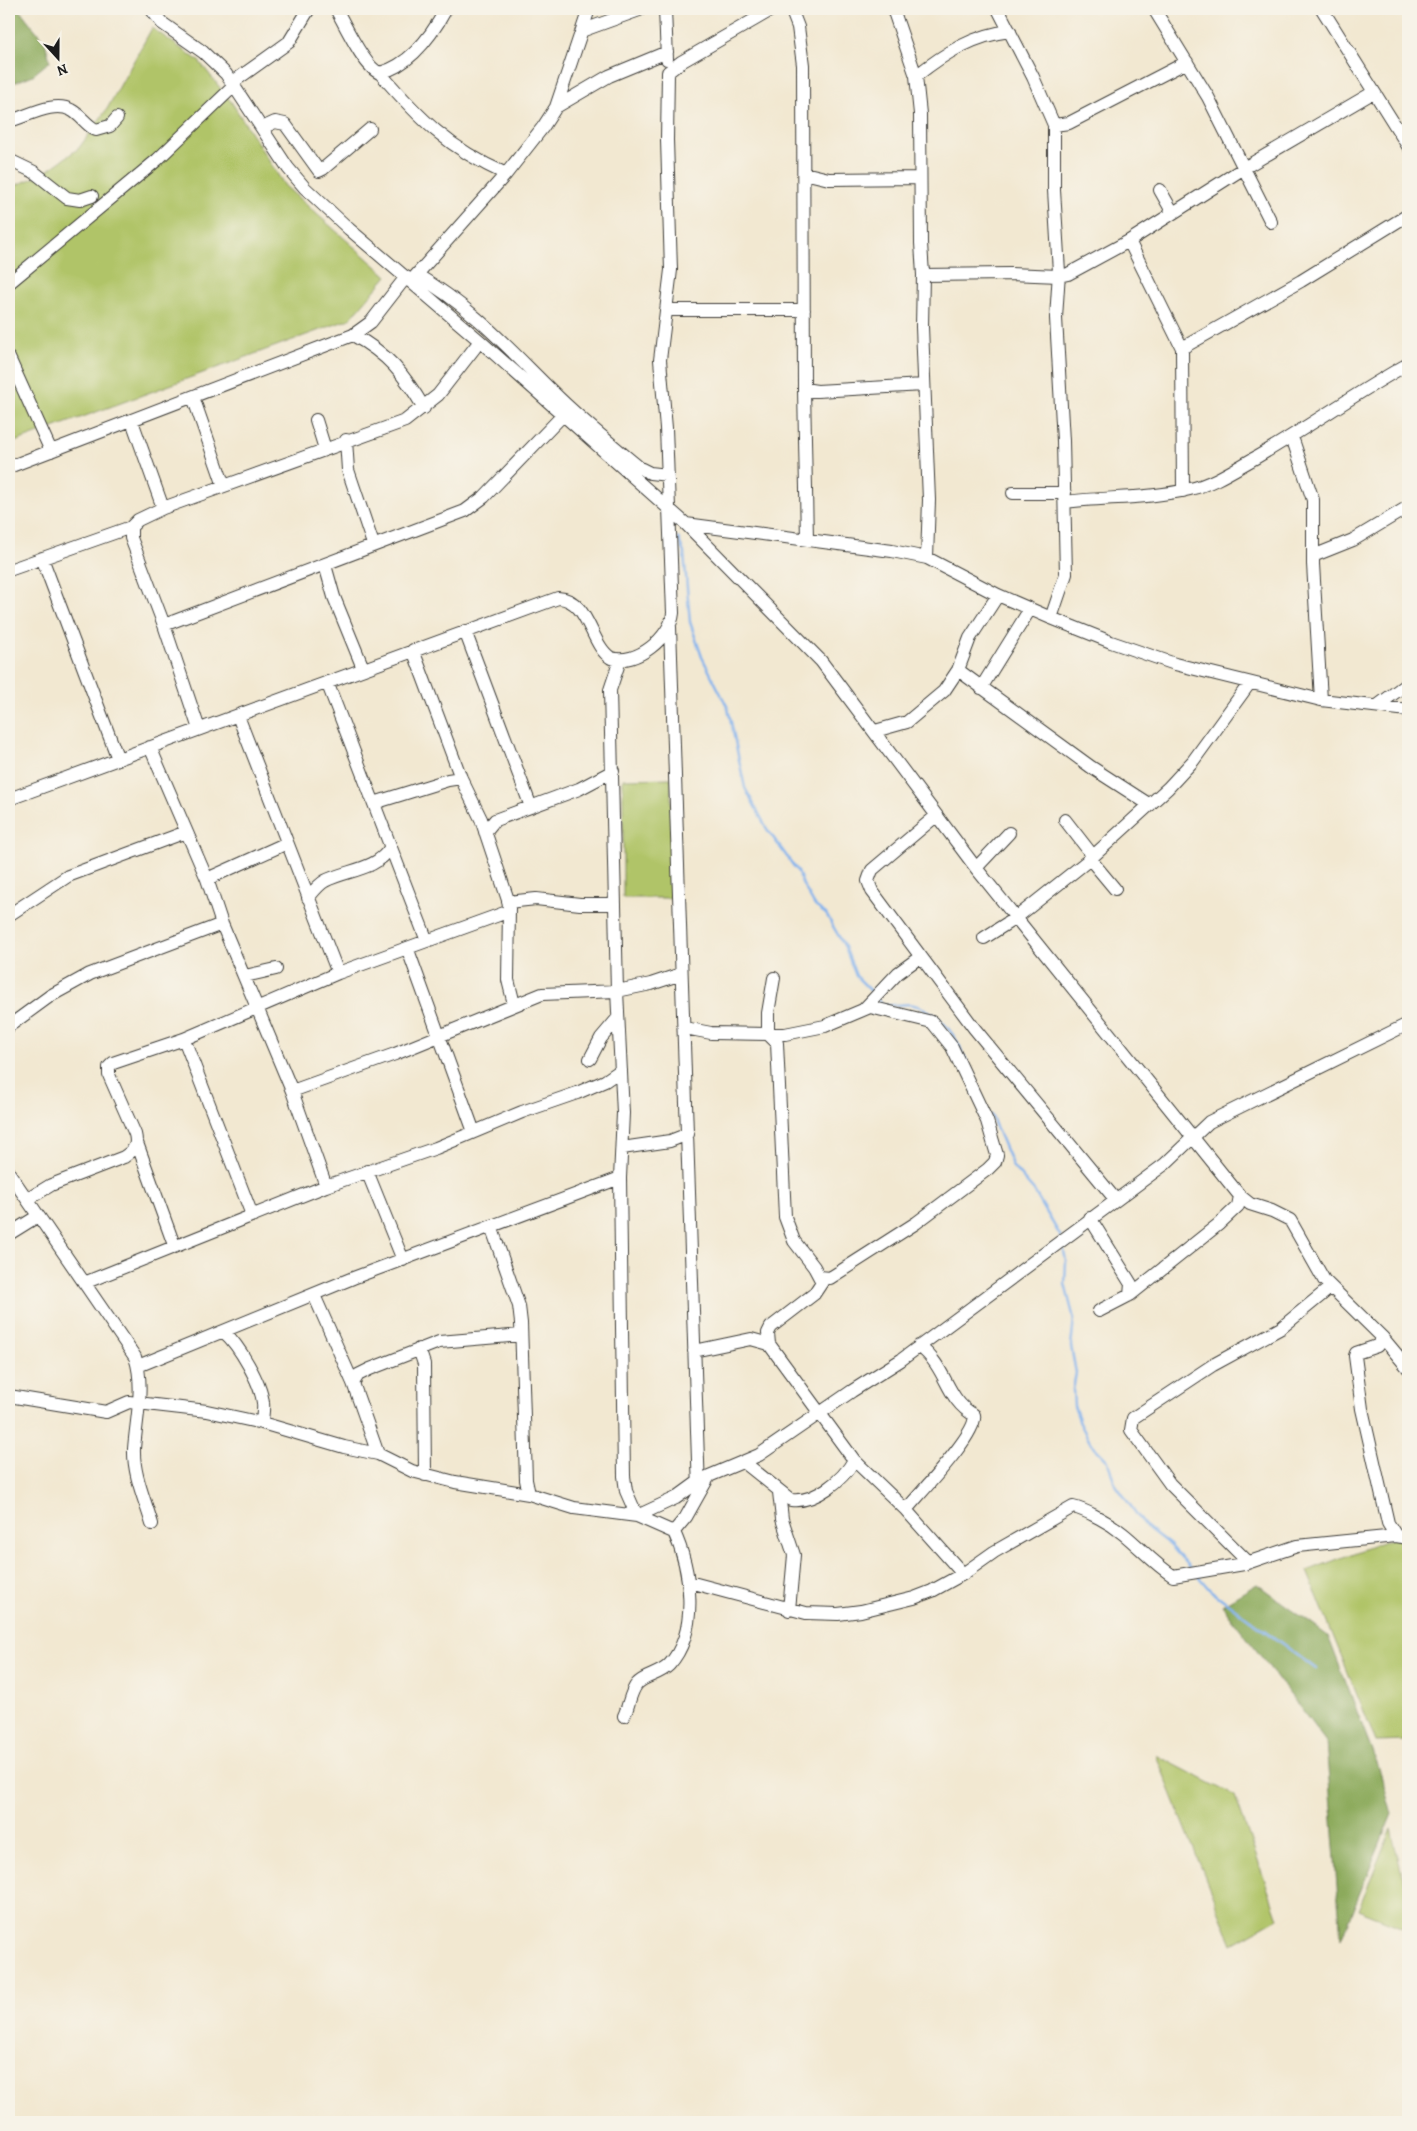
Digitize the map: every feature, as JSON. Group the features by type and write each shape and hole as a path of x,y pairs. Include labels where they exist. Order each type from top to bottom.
{"street":[{"path":"151,9 162,23 203,52 234,84 288,168 349,230 411,277 480,341 686,524 821,661 976,868 1240,1196 1250,1204 1272,1211 1290,1220 1324,1280 1383,1338 1408,1368"},
{"path":"9,283 157,160 234,84 289,42 308,9"},
{"path":"336,9 375,72 380,73 415,114 439,136 478,161 506,174"},
{"path":"380,73 405,60 421,46 446,9"},
{"path":"9,467 353,335 371,322 506,174 556,107 584,30 589,9"},
{"path":"584,30 642,9"},
{"path":"665,9 668,72 666,140 672,245 667,310 660,360 673,578 673,612 670,627 699,1487"},
{"path":"668,72 689,57 773,9"},
{"path":"791,9 798,27 803,65 804,390 808,539"},
{"path":"893,9 912,60 916,76 920,114 923,385 929,500 927,558"},
{"path":"998,9 1054,125 1053,144 1059,276 1056,318 1065,498 1066,574 1052,618"},
{"path":"1154,9 1187,62 1271,222"},
{"path":"1322,9 1408,146"},
{"path":"916,76 932,63 979,37 1010,31"},
{"path":"556,107 609,76 667,52"},
{"path":"912,60 932,63"},
{"path":"1054,125 1069,123 1187,62"},
{"path":"923,275 1010,274 1059,276 1075,271 1129,241 1244,168 1374,92"},
{"path":"9,121 60,107 72,110 96,130 110,126 117,118"},
{"path":"262,128 274,122 285,124 318,171 323,169 370,129"},
{"path":"9,160 34,172 67,198 80,200 92,196"},
{"path":"804,173 829,179 920,178"},
{"path":"1160,190 1174,213"},
{"path":"1182,348 1301,281 1408,215"},
{"path":"1129,241 1182,348 1183,491"},
{"path":"411,277 438,288 485,324 553,392 640,468 650,473 668,475"},
{"path":"667,310 804,310"},
{"path":"368,343 371,322"},
{"path":"353,335 368,343 400,370 424,408"},
{"path":"9,570 131,527 138,520 163,508 346,440 397,424 424,408 450,382 480,341"},
{"path":"9,358 51,451"},
{"path":"1013,493 1065,498 1183,491 1198,487 1222,476 1292,436 1369,386 1408,364"},
{"path":"804,390 817,391 923,385"},
{"path":"193,397 224,486"},
{"path":"164,625 325,565 373,544 452,516 477,503 563,415"},
{"path":"316,420 325,449"},
{"path":"132,421 163,508"},
{"path":"1292,436 1313,500 1313,556 1321,700"},
{"path":"346,440 348,470 373,544"},
{"path":"1313,556 1353,540 1408,507"},
{"path":"686,524 808,539 927,558 998,595 1030,609 1111,642 1175,664 1249,684 1321,700 1408,710"},
{"path":"131,527 132,538 199,729"},
{"path":"42,558 118,759"},
{"path":"325,565 334,597 363,668"},
{"path":"875,731 902,724 944,691 958,670 970,638 998,595"},
{"path":"9,800 363,668 561,598 570,600 579,609 604,652 609,657 620,660 660,641 670,627"},
{"path":"981,688 1030,609"},
{"path":"465,631 531,807"},
{"path":"413,650 461,778 486,832 509,904 508,980 514,1004"},
{"path":"620,660 610,690 617,990 623,1113 620,1178 624,1476 626,1491 637,1516"},
{"path":"958,670 1091,767 1150,804"},
{"path":"327,682 427,941"},
{"path":"984,938 1017,917 1092,858 1150,804 1193,761 1249,684"},
{"path":"1378,706 1408,684"},
{"path":"238,716 338,973"},
{"path":"150,747 207,879 222,924 258,1006 326,1186"},
{"path":"481,819 495,820 531,807 579,789 613,771"},
{"path":"374,803 448,780 461,778"},
{"path":"936,816 878,863 869,876 870,885 881,905 974,1028 1115,1199"},
{"path":"486,832 495,820"},
{"path":"1065,820 1115,889"},
{"path":"9,915 68,876 186,832"},
{"path":"976,868 1009,833"},
{"path":"207,879 287,843"},
{"path":"308,898 325,881 376,862 385,856 390,848"},
{"path":"509,904 536,899 580,904 615,904"},
{"path":"174,1246 135,1134 109,1075 109,1067 128,1057 184,1039 338,973 408,950 427,941 503,915 509,904"},
{"path":"9,1026 50,996 90,974 222,924"},
{"path":"408,950 474,1132"},
{"path":"864,1009 898,974 920,957"},
{"path":"245,976 276,968"},
{"path":"292,1092 440,1035 514,1004 548,993 617,990 652,984 681,974"},
{"path":"768,1034 768,1014 774,978"},
{"path":"685,1028 712,1033 768,1034 825,1026 864,1009 873,1008 924,1019 941,1031 960,1062 987,1121 997,1151 997,1158 988,1169 916,1223 830,1278 820,1277"},
{"path":"590,1059 600,1038 618,1018"},
{"path":"9,1396 106,1412 129,1402 207,1411 262,1423 344,1447 378,1454 412,1471 425,1475 529,1494 574,1508 637,1516 669,1531 673,1530 689,1512 699,1487 704,1481 718,1472 745,1462 778,1443 919,1346 1115,1199 1165,1164 1209,1122 1260,1095 1408,1024"},
{"path":"768,1034 774,1038 778,1047 785,1217 794,1241 822,1282 814,1294 771,1327 768,1333 768,1344 854,1460 906,1510 963,1574"},
{"path":"184,1039 252,1215"},
{"path":"84,1282 326,1186 436,1148 591,1087 605,1081 621,1070"},
{"path":"622,1148 670,1142 688,1134"},
{"path":"28,1199 50,1186 124,1157 137,1144"},
{"path":"367,1171 403,1260"},
{"path":"9,1173 131,1350 138,1366 138,1403 134,1450 136,1470 152,1524"},
{"path":"138,1366 224,1332 256,1316 620,1178"},
{"path":"1099,1311 1130,1294 1231,1214 1238,1206 1240,1196"},
{"path":"9,1234 38,1216"},
{"path":"1090,1218 1131,1284 1130,1294"},
{"path":"491,1226 518,1306 526,1480 529,1494"},
{"path":"1248,1562 1170,1484 1131,1430 1133,1418 1213,1365 1282,1328 1331,1287"},
{"path":"314,1295 353,1384 378,1454"},
{"path":"224,1332 238,1348 260,1392 263,1403 262,1423"},
{"path":"353,1384 358,1376 419,1349 448,1341 520,1335"},
{"path":"1383,1338 1377,1346 1356,1353 1355,1356 1362,1409 1388,1523 1402,1537"},
{"path":"694,1350 751,1339 768,1344"},
{"path":"906,1510 960,1446 975,1422 975,1416 958,1405 932,1357 919,1346"},
{"path":"419,1349 424,1364 425,1475"},
{"path":"745,1462 791,1500 799,1501 810,1498 844,1476 854,1460"},
{"path":"698,1464 718,1472"},
{"path":"637,1516 699,1487"},
{"path":"780,1492 782,1519 794,1554 789,1610"},
{"path":"689,1582 789,1610 829,1614 862,1611 914,1598 963,1574 994,1552 1073,1508 1117,1527 1133,1539 1156,1565 1173,1576 1196,1574 1220,1566 1248,1562 1297,1546 1402,1537"},
{"path":"624,1716 635,1686 643,1680 659,1674 674,1659 687,1628 689,1582 673,1530"}],"green space":[{"path":"9,9 19,9 45,42 50,61 33,75 9,85"},
{"path":"152,28 199,61 232,103 285,186 387,276 350,319 9,444 9,188 41,175 79,148 107,109"},
{"path":"671,778 671,898 623,898 623,779"},
{"path":"1408,1532 1408,1741 1376,1742 1307,1571"},
{"path":"1257,1584 1328,1636 1381,1774 1392,1814 1341,1939 1326,1742 1222,1605"},
{"path":"1156,1755 1235,1796 1278,1918 1232,1944"},
{"path":"1391,1829 1408,1899 1408,1930 1358,1910"}],"waterway":[{"path":"678,538 684,553 690,622 702,657 728,708 745,788 767,829 798,872 815,906 826,914 845,947 856,976 873,993"},
{"path":"878,1000 885,1005 914,1005 935,1015 951,1032 963,1053 971,1074"},
{"path":"991,1115 1013,1167 1034,1191 1061,1237"},
{"path":"1063,1246 1066,1261 1065,1284 1074,1319 1071,1346 1076,1373 1073,1389 1074,1406 1081,1425 1091,1444 1108,1461 1114,1482 1144,1525 1170,1545 1191,1568"},
{"path":"1198,1576 1210,1590 1316,1669"}]}
